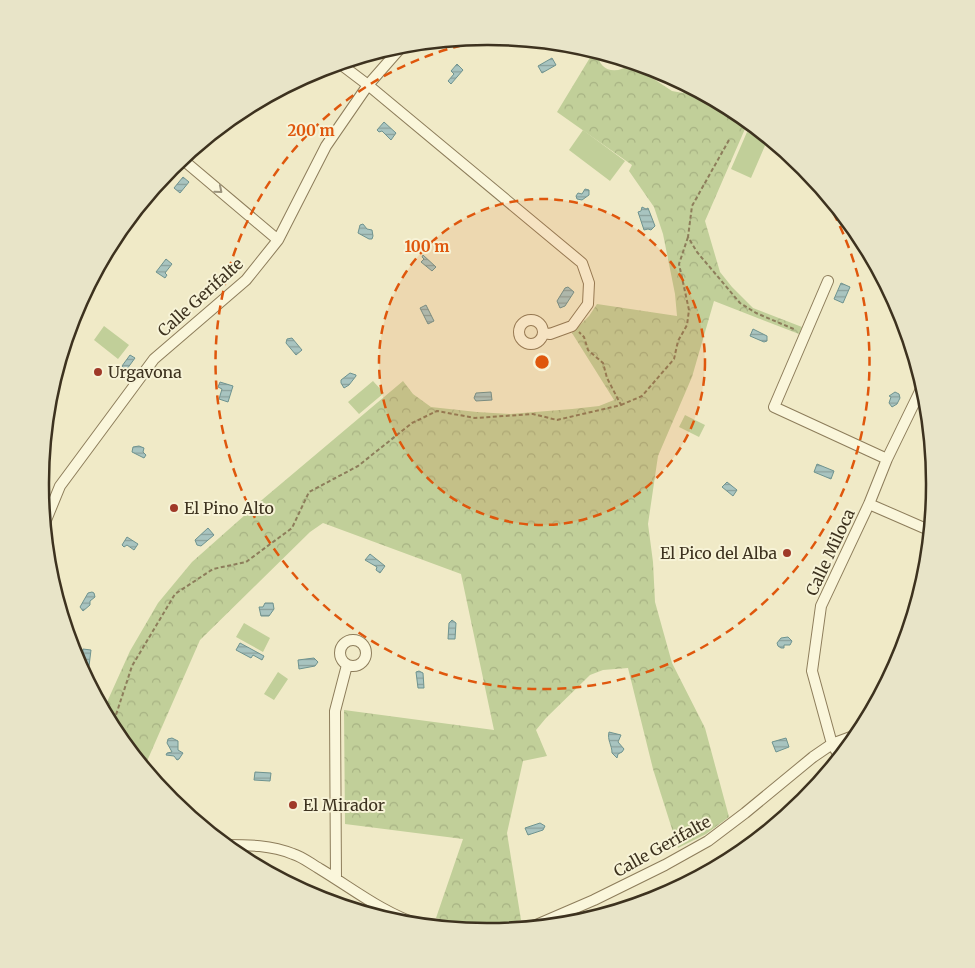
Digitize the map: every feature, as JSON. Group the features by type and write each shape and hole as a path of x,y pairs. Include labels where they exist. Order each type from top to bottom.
{"street":[{"name":"Calle Gerifalte","path":"49,513 60,486 154,359 246,280 278,240 326,146 368,85 394,55"},
{"path":"345,68 368,85 582,263 589,283 588,304 572,326 550,334 543,333"},
{"path":"188,164 278,240"},
{"path":"828,281 774,407 887,459"},
{"name":"Calle Miloca","path":"836,751 832,744 812,671 821,606 869,504 887,459 918,396"},
{"name":"Calle Miloca","path":"869,504 924,529"},
{"path":"336,879 335,711 347,665"},
{"name":"Calle Gerifalte","path":"552,918 594,900 699,846 745,813 813,757 832,744 845,739"},
{"path":"238,845 260,845 294,854 370,902 390,912"}],"path":[{"path":"115,717 132,666 175,594 213,569 246,562 292,528 310,492 358,466 412,423 437,411 475,418 532,414 557,420 621,405 642,396 674,359 678,341 687,325 690,310 679,264 688,237 692,206 729,140"},
{"path":"688,237 697,252 740,303 756,313 806,334"},
{"path":"572,326 584,336 588,350 603,363 607,378 621,405"}],"green space":[{"path":"590,57 598,59 609,70 620,70 625,67 648,75 672,91 683,93 685,91 745,129 705,221 720,272 732,287 753,308 802,327 799,334 714,301 692,377 658,456 648,524 653,562 655,602 672,663 705,728 729,817 706,834 678,848 653,769 628,668 603,670 590,675 536,730 547,756 523,761 507,833 521,920 488,923 455,922 436,918 463,839 345,824 344,710 494,730 461,574 323,523 310,532 200,640 147,761 122,728 107,703 130,651 158,603 192,562 263,499 403,381 413,394 431,407 477,412 510,414 572,409 599,406 614,400 572,333 589,316 597,304 677,316 675,294 663,234 654,207 629,171 632,165 557,112"},
{"path":"583,130 625,161 610,181 569,150"},
{"path":"747,132 765,145 751,178 731,169"},
{"path":"104,326 129,345 118,359 94,340"},
{"path":"373,381 384,393 359,414 348,402"},
{"path":"685,415 705,425 699,437 679,427"},
{"path":"244,623 270,638 263,652 236,637"},
{"path":"278,672 288,679 274,700 264,694"}],"water":[{"path":"552,58 556,65 542,73 538,66"},
{"path":"457,64 463,70 451,84 448,81 454,74 451,71"},
{"path":"384,122 396,133 391,140 382,131 379,132 377,130"},
{"path":"183,177 189,182 180,193 174,188"},
{"path":"585,189 589,190 589,195 582,200 577,199 578,193 582,194"},
{"path":"642,207 648,208 655,226 651,230 644,230 638,212 641,211"},
{"path":"363,224 367,229 372,230 372,239 358,233 360,225"},
{"path":"423,255 436,267 432,271 421,262 424,259"},
{"path":"166,259 172,264 165,273 167,275 165,278 156,272"},
{"path":"841,283 850,287 843,303 834,299"},
{"path":"568,287 574,292 565,306 560,308 557,301 565,288"},
{"path":"426,305 434,321 428,324 420,308"},
{"path":"753,329 767,336 767,341 764,342 750,336"},
{"path":"292,338 302,350 296,355 286,343 287,339"},
{"path":"130,355 135,358 127,369 124,369 122,366"},
{"path":"350,373 356,376 344,388 341,380"},
{"path":"220,382 233,386 228,402 219,399 222,389 218,387"},
{"path":"491,392 492,400 476,401 474,398 476,393"},
{"path":"895,392 899,394 900,398 897,404 892,407 889,403 891,397 889,396"},
{"path":"139,446 144,448 143,452 146,455 144,458 132,452 133,447"},
{"path":"817,464 834,471 831,479 814,472"},
{"path":"727,482 737,490 733,496 722,487"},
{"path":"208,528 214,535 201,546 197,545 195,540"},
{"path":"127,537 138,544 134,550 127,545 124,547 122,545"},
{"path":"370,554 385,566 380,573 376,570 377,567 365,560"},
{"path":"92,592 95,597 83,611 80,607 88,593"},
{"path":"265,603 273,603 274,609 269,616 261,616 259,607 263,607"},
{"path":"452,620 456,623 455,639 448,639 449,623"},
{"path":"788,637 792,641 790,645 784,645 784,648 778,646 777,643 781,638"},
{"path":"240,643 264,656 262,660 253,655 251,658 236,650"},
{"path":"83,649 91,650 89,666 83,654"},
{"path":"314,658 318,662 315,666 299,669 298,660"},
{"path":"416,672 423,673 424,688 418,688"},
{"path":"609,732 621,735 618,742 624,749 618,754 617,758 612,753"},
{"path":"172,738 178,741 178,750 183,753 177,760 174,756 166,755 172,752 167,743 168,739"},
{"path":"786,738 789,747 776,752 772,742"},
{"path":"255,772 271,773 270,781 254,780"},
{"path":"540,823 545,826 543,830 528,835 525,828"}],"place":[{"name":"Urgavona","path":"98,372"},
{"name":"El Pino Alto","path":"174,508"},
{"name":"El Pico del Alba","path":"787,553"},
{"name":"El Mirador","path":"293,805"}]}
